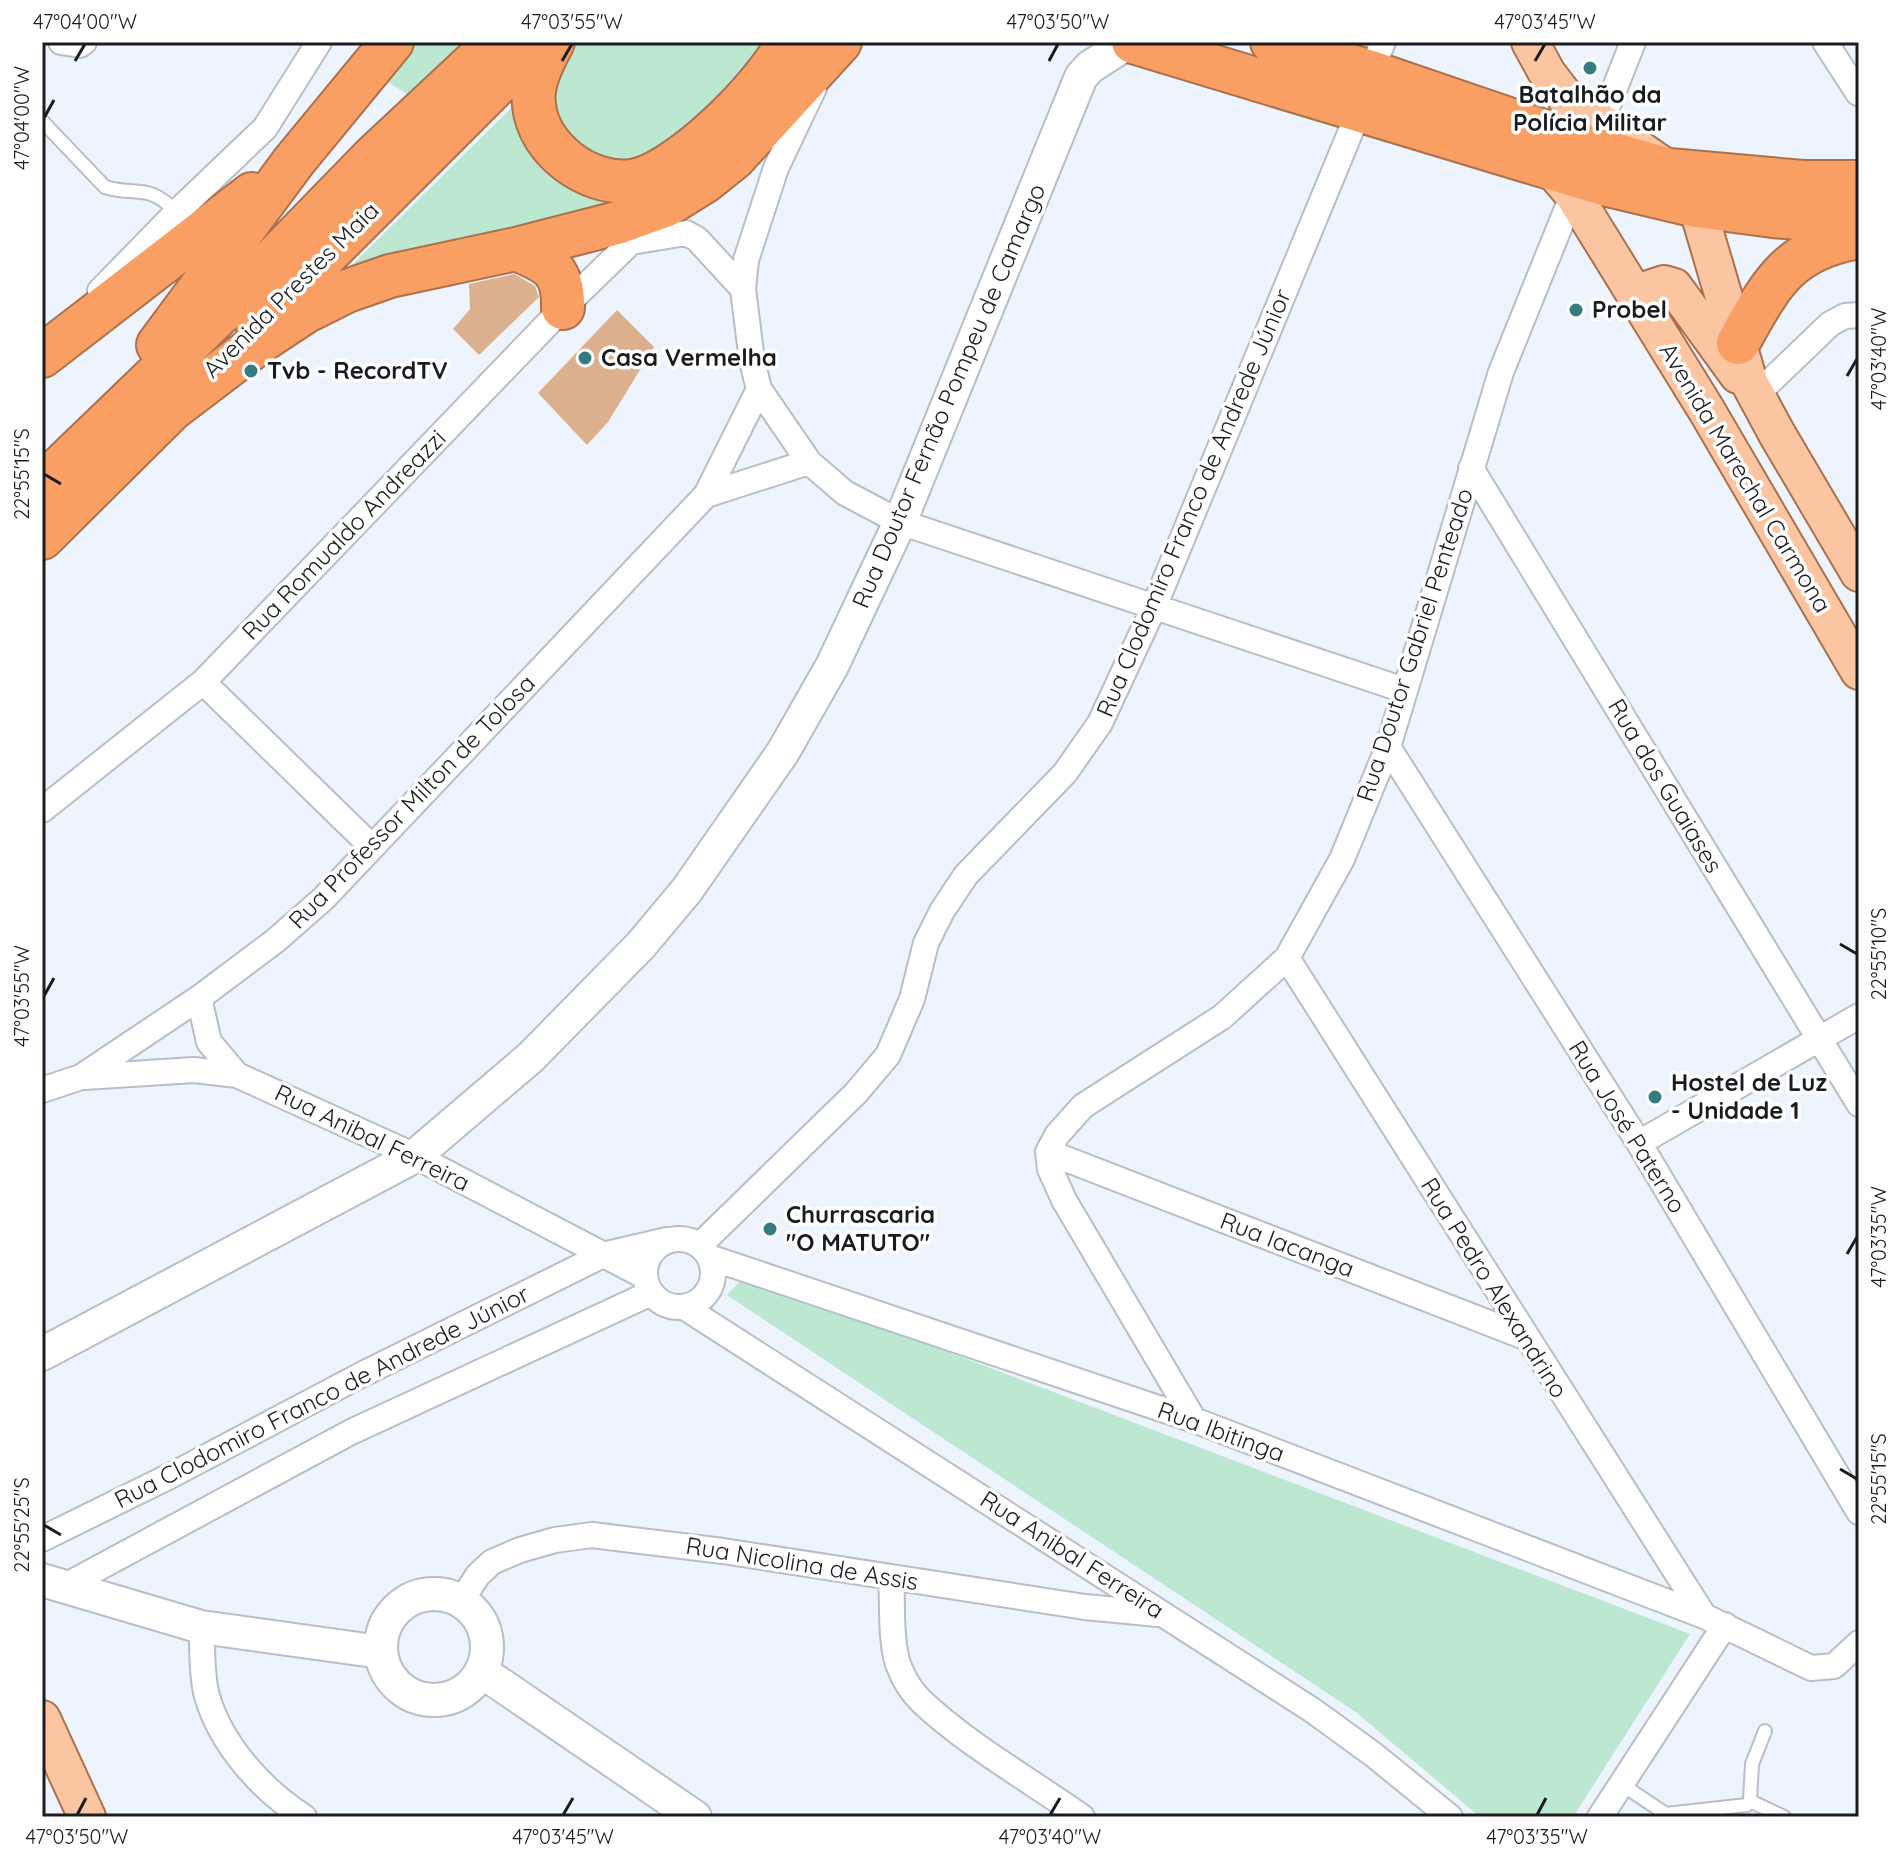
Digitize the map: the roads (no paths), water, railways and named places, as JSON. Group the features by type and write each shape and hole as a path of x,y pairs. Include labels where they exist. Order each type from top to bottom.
{"highway":[{"path":"361,79 379,42"},
{"path":"42,479 156,346 294,161 392,42"},
{"name":"Avenida Prestes Maia","path":"42,485 234,300 374,156 496,42"},
{"name":"Avenida Prestes Maia","path":"42,538 539,42"},
{"path":"553,42 534,89 534,106 544,137 556,152 580,169 608,179 629,182 661,172 677,161 731,113 779,59 787,42"},
{"path":"1131,42 1371,75 1562,180 1600,183 1697,206 1814,221 1859,223"},
{"path":"1272,42 1582,145 1669,170 1790,182 1859,182"},
{"path":"172,409 264,339 305,312 347,291 403,273 617,223 667,205 704,182 734,158 835,46"},
{"path":"42,356 294,161"},
{"path":"1738,343 1766,293 1790,267 1808,252 1830,242 1859,237"},
{"path":"516,249 544,261 556,273 564,287 563,308"}],"main road":[{"name":"Avenida Marechal Carmona","path":"1530,42 1547,73 1566,98 1669,170 1697,206 1753,389 1859,573"},
{"name":"Avenida Marechal Carmona","path":"1562,180 1634,294 1859,671"},
{"path":"1634,294 1664,284 1674,287 1735,373 1753,389"},
{"path":"1735,461 1777,434"},
{"path":"42,1719 87,1817"}],"street":[{"path":"61,42 80,45 84,42"},
{"path":"42,356 120,270 265,128 319,42"},
{"name":"Rua Doutor Fernão Pompeu de Camargo","path":"42,1354 415,1156 531,1057 641,945 687,890 783,752 832,666 900,522 1081,77 1090,67 1131,42"},
{"path":"1601,123 1633,42"},
{"path":"1825,42 1858,93"},
{"path":"835,46 776,168 753,233 743,289 759,389 809,462 845,493 900,522 1404,690"},
{"name":"Rua Clodomiro Franco de Andrede Júnior","path":"705,1251 856,1093 888,1055 912,999 926,943 942,911 966,875 1065,773 1100,723 1154,607 1371,75"},
{"name":"Rua Doutor Gabriel Penteado","path":"1048,1152 1057,1135 1083,1106 1222,1017 1287,958 1342,859 1388,747 1471,468 1562,180"},
{"name":"Rua Romualdo Andreazzi","path":"42,810 203,682 563,308 631,242 686,233 697,239 743,289"},
{"path":"1753,389 1830,324 1845,316 1859,315"},
{"name":"Rua Professor Milton de Tolosa","path":"42,1090 81,1077 199,998 275,941 324,898 706,495 759,389"},
{"name":"Rua Professor Milton de Tolosa","path":"706,495 809,462"},
{"name":"Rua dos Guaiases","path":"1471,468 1859,1104"},
{"path":"203,682 372,847"},
{"name":"Rua José Paterno","path":"1388,747 1639,1143 1859,1512"},
{"name":"Rua Pedro Alexandrino","path":"1287,958 1525,1337 1715,1621"},
{"path":"199,998 209,1042 237,1075"},
{"path":"1639,1143 1859,1016"},
{"name":"Rua Anibal Ferreira","path":"81,1077 194,1070 237,1075 415,1156 603,1255 648,1285 666,1305 684,1307 1312,1710 1374,1755 1450,1817"},
{"path":"1048,1152 1050,1169 1064,1200 1194,1420"},
{"name":"Rua Iacanga","path":"1048,1152 1525,1337"},
{"path":"648,1285 649,1254 667,1240 690,1240 705,1251 713,1278 710,1288 695,1303 684,1307"},
{"name":"Rua Clodomiro Franco de Andrede Júnior","path":"42,1539 603,1255 667,1240"},
{"name":"Rua Ibitinga","path":"705,1251 1194,1420 1715,1621 1811,1668 1834,1666 1859,1643"},
{"name":"Rua Clodomiro Franco de Andrede Júnior","path":"50,1587 351,1432 648,1285"},
{"name":"Rua Nicolina de Assis","path":"461,1601 478,1575 492,1562 555,1540 592,1535 723,1551 1085,1607 1165,1615"},
{"path":"1085,1607 1096,1570"},
{"path":"891,1578 894,1644 907,1684 920,1700 959,1731 1082,1817"},
{"path":"50,1587 201,1627 381,1652"},
{"path":"427,1594 445,1595 461,1601 475,1612 484,1627 488,1644 486,1662 481,1671 465,1690 450,1698 432,1701 415,1697 399,1688 388,1674 381,1652 386,1623 396,1609 411,1599 427,1594"},
{"path":"1600,1817 1715,1621"},
{"path":"201,1627 206,1694 215,1718 231,1745 260,1781 304,1817"},
{"path":"481,1671 695,1817"}],"lane":[{"path":"42,121 105,187 145,191 177,212"},
{"path":"1621,1784 1668,1816 1745,1805 1750,1801 1752,1764 1765,1731"},
{"path":"1750,1801 1784,1817"}],"place":[{"name":"Batalhão da Polícia Militar","path":"1590,68"},
{"name":"Probel","path":"1576,310"},
{"name":"Casa Vermelha","path":"585,358"},
{"name":"Tvb - RecordTV","path":"251,371"},
{"name":"Hostel de Luz - Unidade 1","path":"1655,1097"},
{"name":"Churrascaria \"O MATUTO\"","path":"770,1229"}]}
